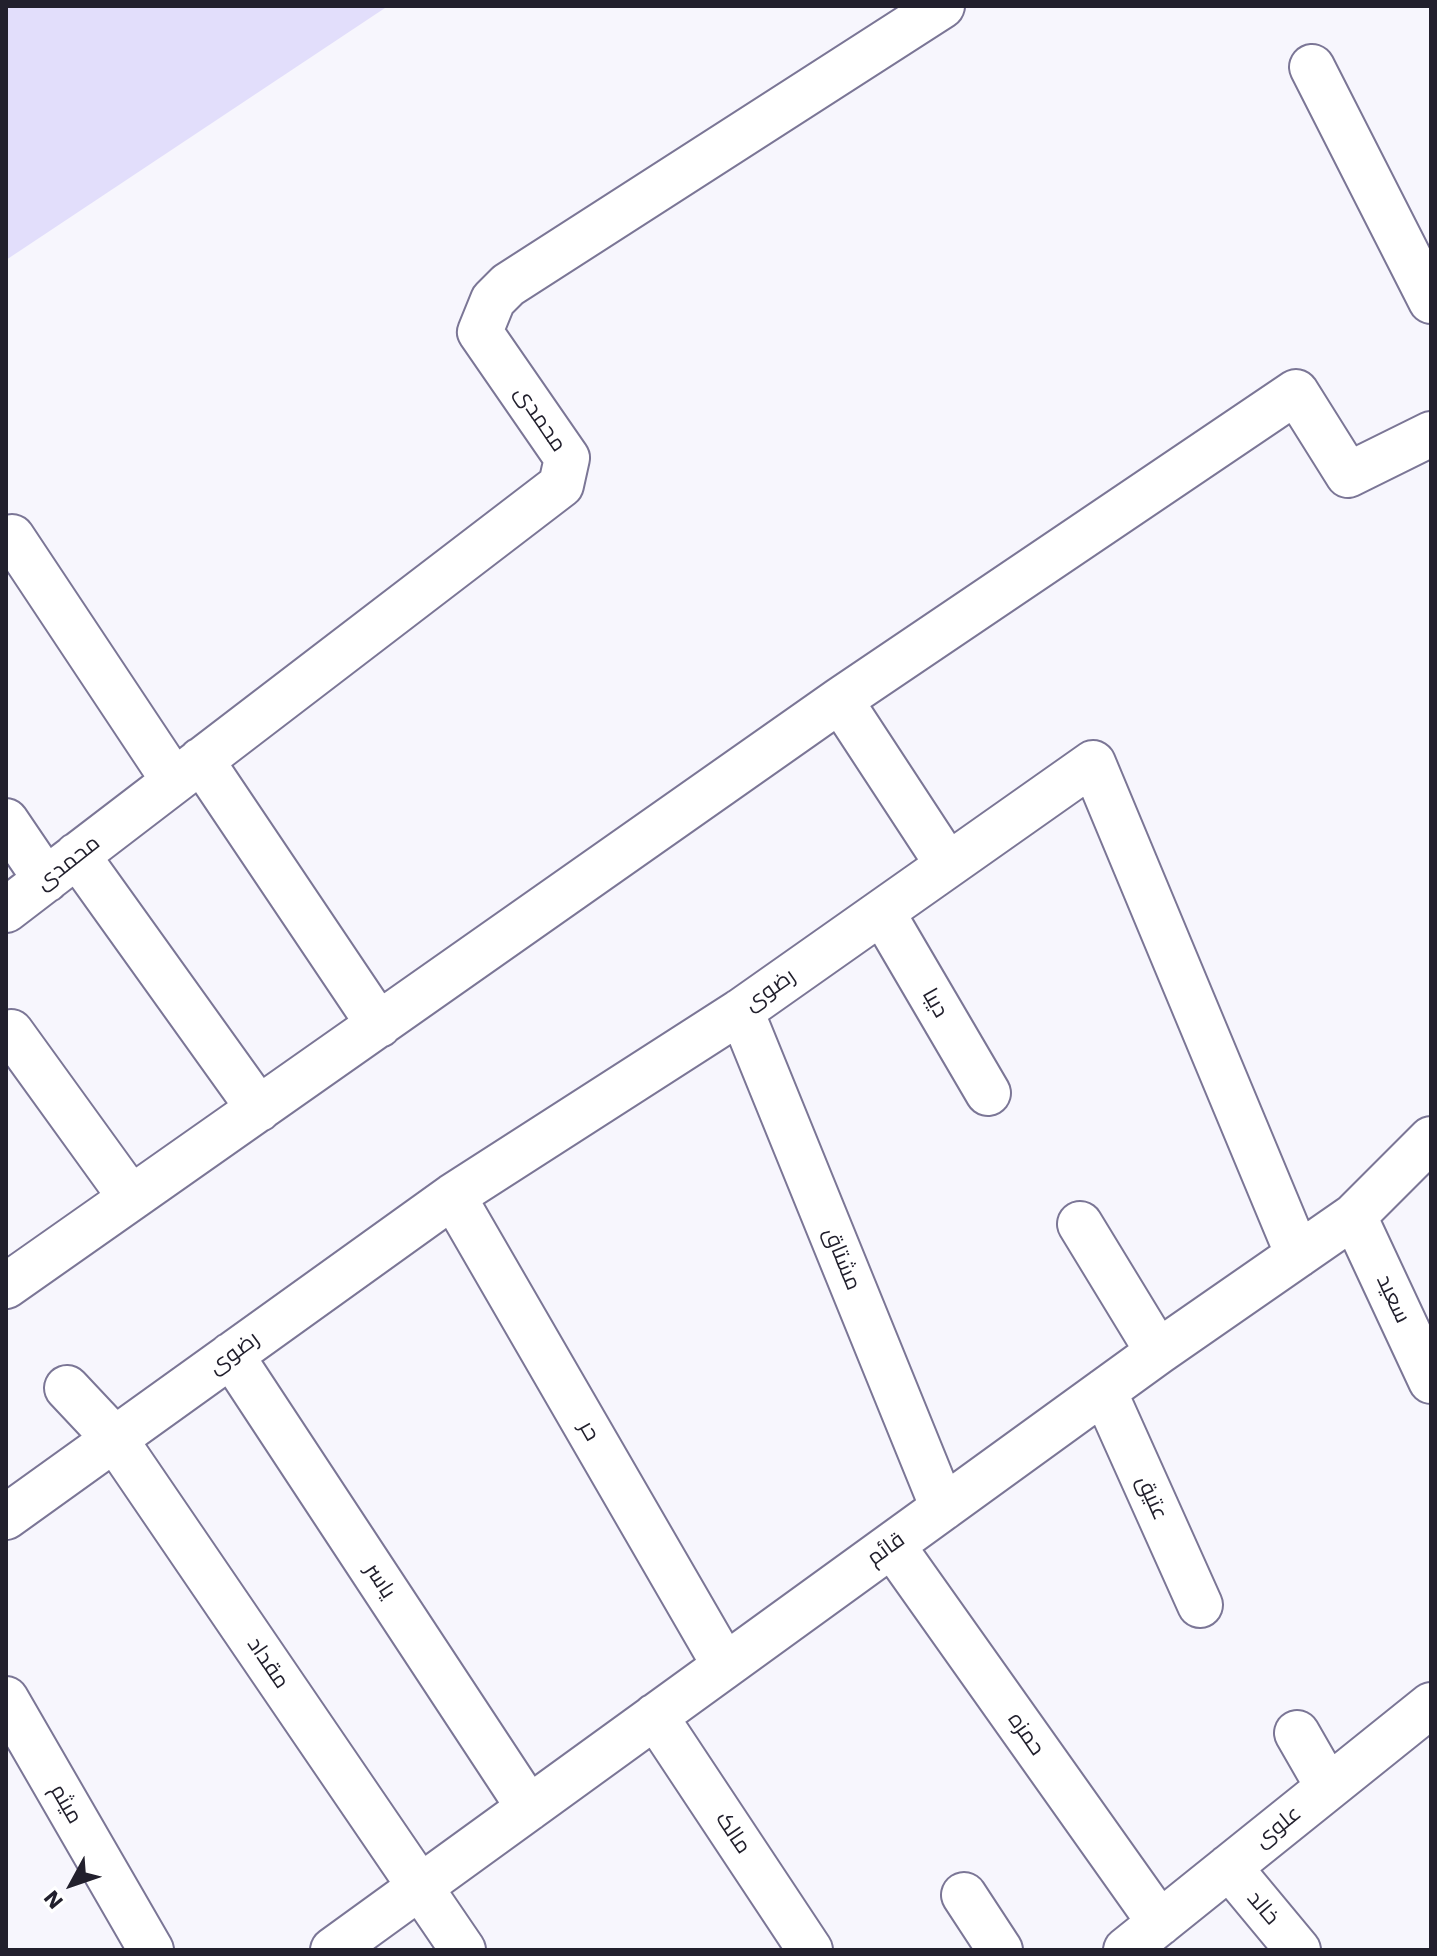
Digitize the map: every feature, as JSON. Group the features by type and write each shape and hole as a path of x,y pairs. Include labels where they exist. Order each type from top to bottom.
{"street":[{"name":"محمدی","path":"6,910 561,485 567,458 480,332 493,300 508,285 942,6"},
{"path":"1312,67 1431,301"},
{"path":"6,1286 840,700 1296,392 1348,475 1431,434"},
{"path":"12,537 379,1025"},
{"path":"840,700 948,865"},
{"name":"رضوی","path":"6,1517 453,1196 741,1011 1093,763 1298,1255"},
{"path":"6,821 62,867 259,1109"},
{"name":"دیبا","path":"882,912 988,1093"},
{"name":"مشتاق","path":"741,1011 943,1508"},
{"path":"11,1032 131,1198"},
{"name":"قائم","path":"333,1950 1158,1352 1354,1216 1431,1139"},
{"name":"حر","path":"453,1196 725,1666"},
{"name":"سعید","path":"1354,1216 1431,1381"},
{"path":"1080,1224 1158,1352"},
{"name":"یاسر","path":"231,1355 529,1808"},
{"name":"مقداد","path":"67,1388 114,1438 463,1950"},
{"name":"عتیق","path":"1104,1391 1200,1605"},
{"name":"حمزه","path":"892,1545 1160,1923"},
{"name":"میثم","path":"6,1699 151,1950"},
{"name":"علوی","path":"1126,1950 1430,1709"},
{"name":"مالک","path":"655,1716 810,1950"},
{"path":"1297,1733 1328,1787"},
{"name":"خالد","path":"1229,1867 1298,1950"},
{"path":"964,1895 1000,1950"}],"shaded area":[{"path":"6,6 388,6 6,260"}]}
